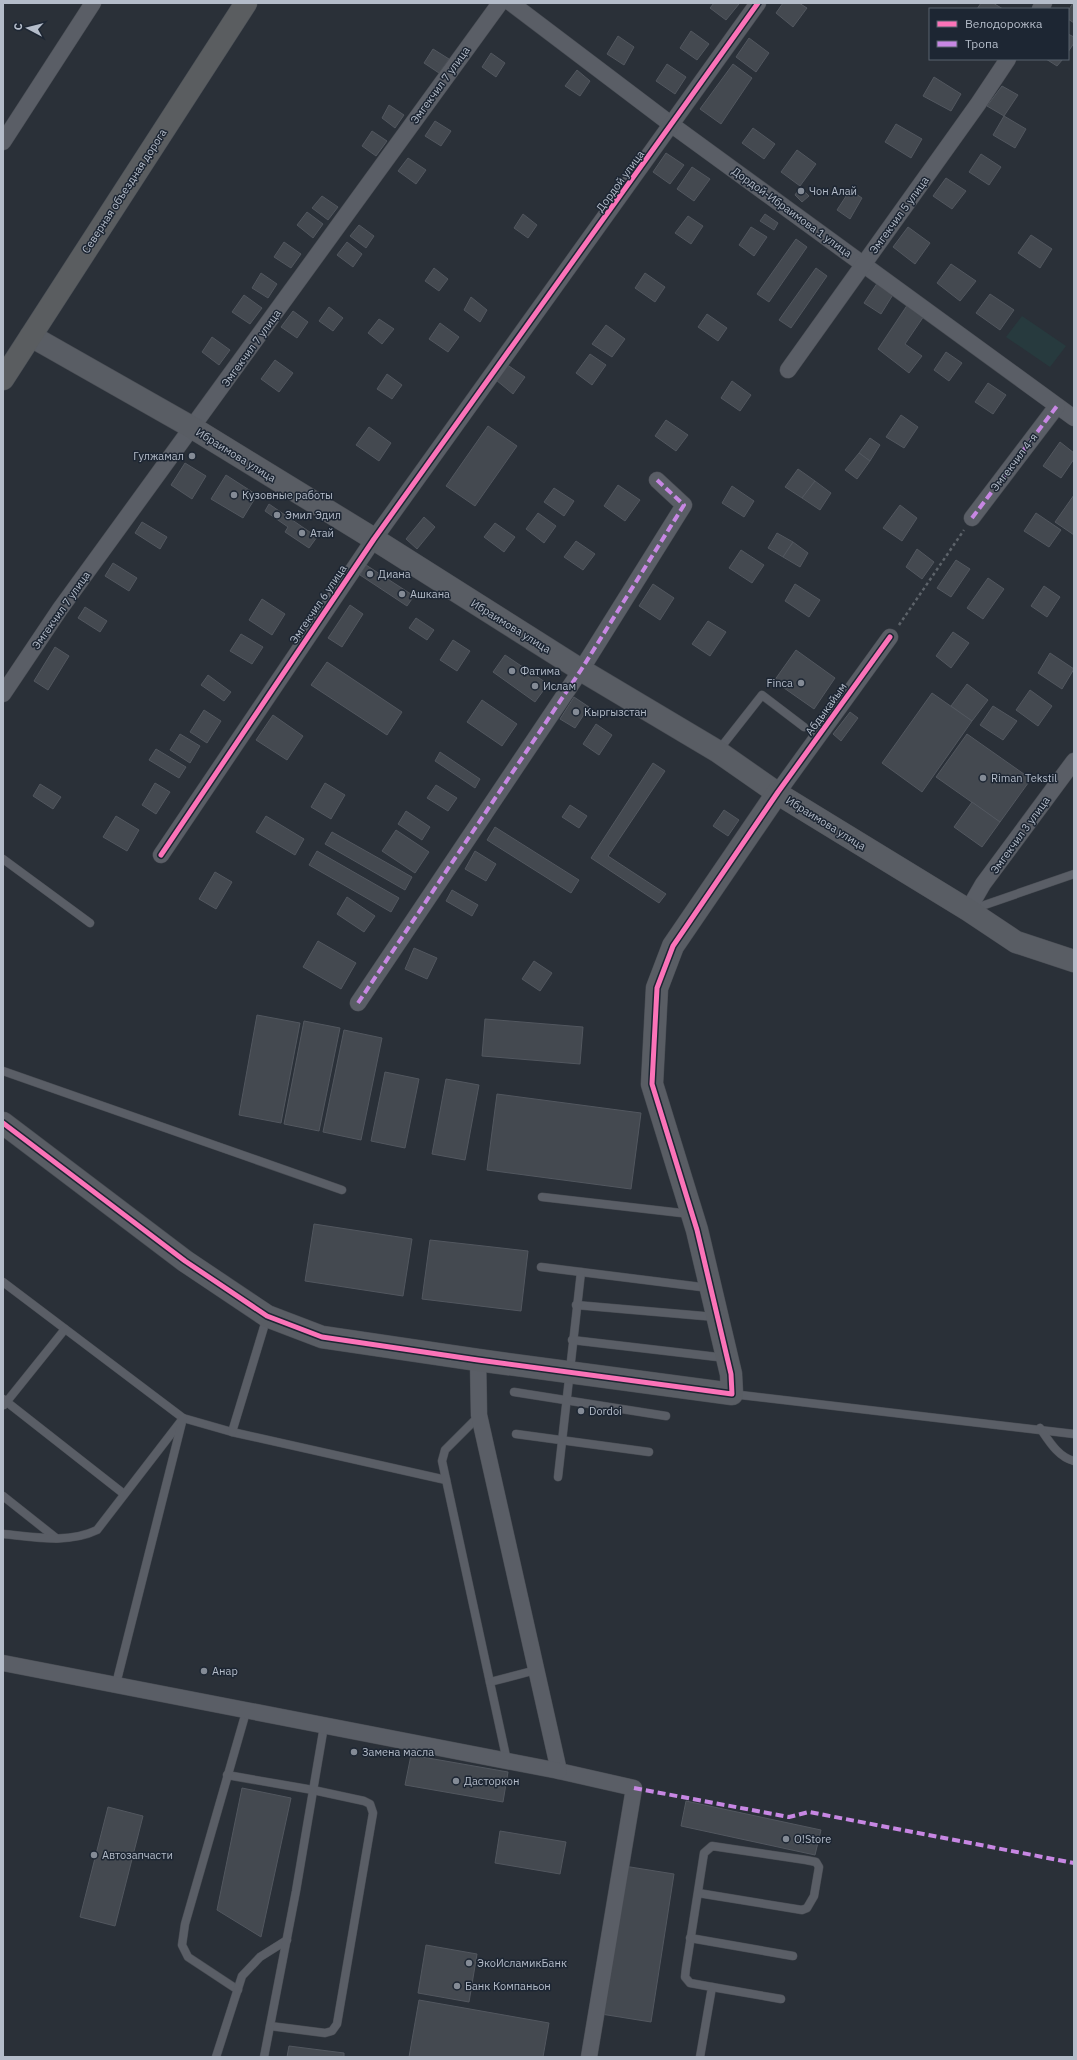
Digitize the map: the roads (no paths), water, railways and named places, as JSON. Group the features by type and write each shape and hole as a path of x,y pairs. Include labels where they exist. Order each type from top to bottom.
{"highway":[{"name":"Северная объездная дорога","path":"3,380 246,3"}],"street":[{"path":"3,142 93,3"},
{"name":"Эмгекчил 7 улица","path":"3,694 60,610 500,3"},
{"name":"Дордой-Ибраимова 1 улица","path":"511,3 672,125 1074,418"},
{"name":"Дордой улица","path":"496,369 758,3"},
{"name":"Эмгекчил 5 улица","path":"788,370 978,104 1007,60"},
{"name":"Ибраимова улица","path":"31,336 193,428 374,539 581,670 717,751 778,792 968,910 1016,942 1074,961"},
{"name":"Эмгекчил 6 улица","path":"161,855 374,539 496,369"},
{"name":"Эмгекчил 4-я","path":"972,518 1057,406"},
{"path":"358,1003 581,670 684,505 657,480"},
{"name":"Абдыкайым","path":"778,792 890,637"},
{"name":"Эмгекчил 3 улица","path":"968,910 984,884 1074,761"},
{"path":"3,1123 185,1261 267,1316 322,1337 478,1360 732,1394 731,1374 692,1214 652,1084 657,988 673,946 778,792"},
{"path":"478,1360 480,1415 559,1771"},
{"path":"3,1663 116,1684 246,1712 559,1771 634,1788 589,2057"}],"lane":[{"path":"717,751 762,695 804,727"},
{"path":"3,859 90,923"},
{"path":"968,910 1074,874"},
{"path":"3,1071 342,1190"},
{"path":"542,1197 692,1214"},
{"path":"541,1267 711,1288"},
{"path":"558,1477 568,1372 581,1272"},
{"path":"3,1282 183,1418 232,1432 446,1480"},
{"path":"576,1305 718,1317"},
{"path":"232,1432 267,1316"},
{"path":"65,1329 4,1402 124,1494"},
{"path":"572,1340 727,1358"},
{"path":"514,1392 666,1416"},
{"path":"732,1394 1040,1428 1074,1434"},
{"path":"480,1415 445,1450 442,1460 507,1761"},
{"path":"3,1534 56,1539 84,1536 97,1530 183,1418"},
{"path":"116,1684 183,1418"},
{"path":"1040,1428 1057,1451 1068,1459 1074,1461"},
{"path":"516,1434 649,1452"},
{"path":"3,1496 56,1539"},
{"path":"490,1682 536,1670"},
{"path":"238,1990 188,1957 182,1945 185,1924 246,1712"},
{"path":"264,2057 287,1940 324,1726"},
{"path":"227,1775 313,1790 364,1801 370,1804 373,1813 337,2024 332,2031 324,2033 270,2026"},
{"path":"698,1893 802,1910 808,1908 814,1896 819,1867 816,1862 712,1846 704,1853 685,1977 690,1983 781,1999"},
{"path":"690,1938 793,1956"},
{"path":"216,2057 242,1976 260,1957 287,1940"},
{"path":"700,2057 712,1987"}],"place":[{"name":"Чон Алай","path":"801,191"},
{"name":"Гулжамал","path":"192,456"},
{"name":"Кузовные работы","path":"234,495"},
{"name":"Эмил Эдил","path":"277,515"},
{"name":"Атай","path":"302,533"},
{"name":"Диана","path":"370,574"},
{"name":"Ашкана","path":"402,594"},
{"name":"Фатима","path":"512,671"},
{"name":"Finca","path":"801,683"},
{"name":"Ислам","path":"535,686"},
{"name":"Кыргызстан","path":"576,712"},
{"name":"Riman Tekstil","path":"983,778"},
{"name":"Dordoi","path":"581,1411"},
{"name":"Анар","path":"204,1671"},
{"name":"Замена масла","path":"354,1752"},
{"name":"Дасторкон","path":"456,1781"},
{"name":"O!Store","path":"786,1839"},
{"name":"Автозапчасти","path":"94,1855"},
{"name":"ЭкоИсламикБанк","path":"469,1963"},
{"name":"Банк Компаньон","path":"457,1986"}]}
